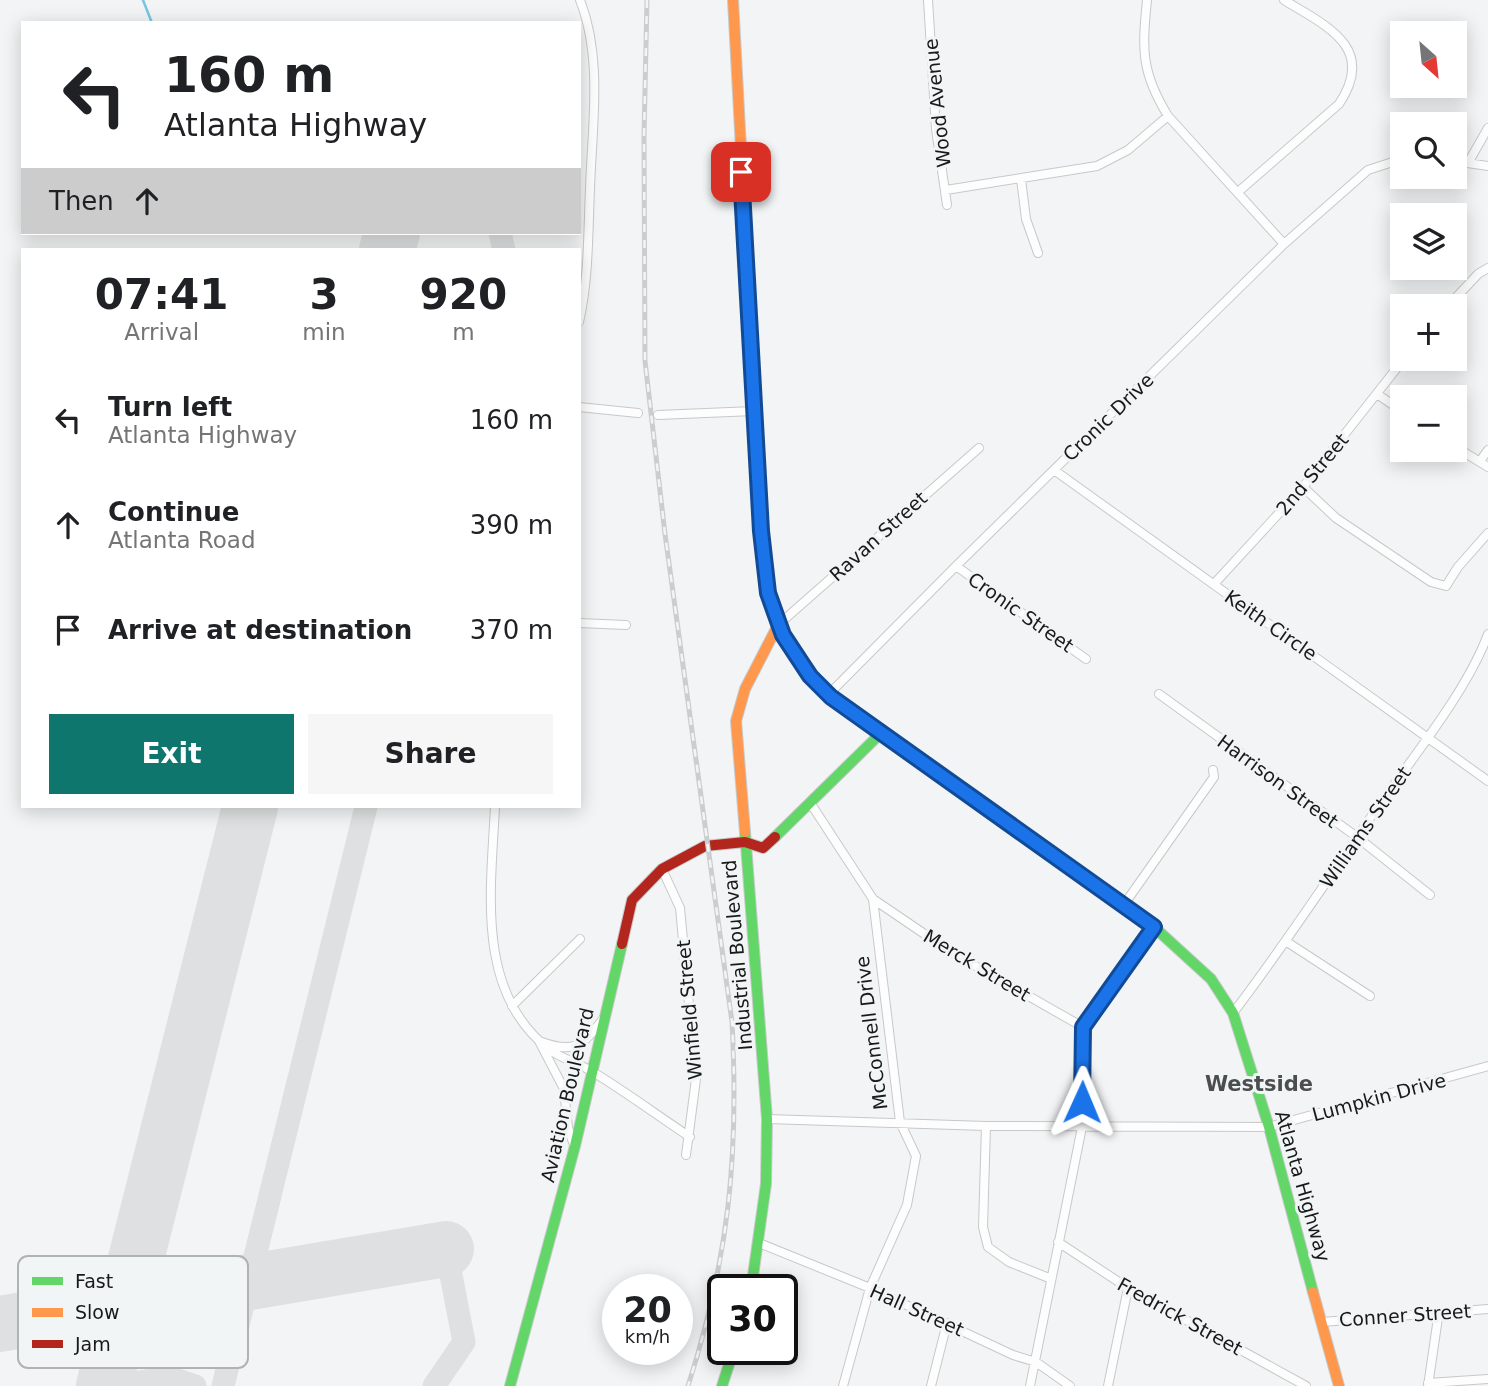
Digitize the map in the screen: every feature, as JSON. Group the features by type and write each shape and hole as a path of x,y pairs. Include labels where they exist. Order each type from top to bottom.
{"main road":[{"name":"Atlanta Highway","path":"733,0 761,531 768,593 778,625 810,676 828,695 1154,927 1200,966 1233,1013 1269,1127 1339,1386"},
{"name":"Industrial Boulevard","path":"754,1274 766,1184 767,1119 736,721 746,689 778,625"},
{"path":"745,842 763,848 880,734"},
{"name":"Aviation Boulevard","path":"510,1386 575,1146 590,1070 632,900 662,869 705,846 745,842"},
{"path":"722,1386 729,1365"}],"street":[{"path":"580,0 594,71 587,267 581,308"},
{"name":"Wood Avenue","path":"928,0 936,129 947,205"},
{"path":"1147,0 1142,46 1149,83 1168,116 1284,244"},
{"path":"1238,192 1339,104 1349,89 1352,57 1344,40 1284,0"},
{"path":"946,190 1106,162 1128,150 1168,116"},
{"path":"1488,128 1468,163 1488,166"},
{"name":"Cronic Drive","path":"828,695 1284,244 1368,170 1390,163"},
{"path":"1021,179 1026,219 1038,253"},
{"path":"1459,294 1478,274 1488,268"},
{"name":"2nd Street","path":"1214,584 1303,487 1395,371"},
{"path":"1377,394 1390,403"},
{"path":"581,407 638,413"},
{"path":"658,415 754,411"},
{"name":"Ravan Street","path":"778,625 979,448"},
{"path":"1467,454 1484,464 1488,450"},
{"name":"Keith Circle","path":"1054,470 1488,781"},
{"path":"1303,487 1336,518 1431,582 1446,586 1458,567 1488,533"},
{"name":"Cronic Street","path":"956,566 1086,659"},
{"path":"581,623 626,625"},
{"name":"Williams Street","path":"1233,1013 1287,942 1485,654 1488,634"},
{"name":"Harrison Street","path":"1159,694 1357,837 1430,895"},
{"path":"1123,906 1214,776 1213,770"},
{"name":"McConnell Drive","path":"811,804 873,899 900,1122 916,1156 907,1205 870,1288 843,1386"},
{"path":"495,808 492,945 499,975 512,1006 539,1041 564,1089 568,1128 575,1146"},
{"name":"Winfield Street","path":"662,869 680,908 696,1079 686,1156"},
{"name":"Merck Street","path":"873,899 951,952 1083,1027"},
{"path":"1030,1386 1049,1278 1082,1127 1083,1027 1154,927"},
{"path":"512,1006 580,939"},
{"path":"1287,942 1370,996"},
{"path":"539,1041 563,1049 573,1048 584,1042 603,1019"},
{"path":"539,1041 560,1057 590,1070 690,1137"},
{"name":"Lumpkin Drive","path":"767,1119 986,1126 1269,1127 1488,1066"},
{"path":"986,1126 983,1227 988,1247 1009,1262 1049,1278"},
{"name":"Fredrick Street","path":"1058,1242 1128,1288 1306,1386"},
{"name":"Hall Street","path":"759,1243 870,1288 1013,1355 1036,1362 1070,1386"},
{"path":"1108,1386 1128,1288"},
{"name":"Conner Street","path":"1322,1322 1488,1309"},
{"path":"1439,1311 1428,1385 1488,1379"},
{"path":"931,1386 947,1323"}],"waterway":[{"path":"143,0 151,21"}],"taxiway":[{"path":"500,235 504,248"},
{"path":"248,1285 366,808"},
{"path":"434,1386 464,1342 446,1249"},
{"path":"223,1386 227,1368"},
{"path":"117,1386 168,1377 195,1386"}],"runway":[{"path":"388,248 391,235"},
{"path":"137,1256 250,808"},
{"path":"248,1282 446,1249"},
{"path":"0,1324 18,1321"},
{"path":"104,1386 109,1368"}],"railway":[{"path":"647,0 644,136 645,361 665,534 732,1022 734,1071 732,1162 722,1250 702,1339 688,1386"}],"traffic: fast":[{"path":"769,586 786,638 828,695 1154,927 1211,979 1233,1013 1269,1127 1313,1292"},
{"path":"775,837 880,734"},
{"path":"745,832 767,1119 766,1184 753,1274"},
{"path":"510,1386 575,1146 622,944"},
{"path":"722,1386 729,1365"}],"traffic: slow":[{"path":"733,0 748,278"},
{"path":"745,832 736,721 745,689 778,625"},
{"path":"1313,1292 1339,1386"}],"traffic: jam":[{"path":"748,278 761,531 769,586"},
{"path":"622,944 632,900 662,869 705,846 745,842 763,848 775,837"}],"district":[{"name":"Westside","path":"1259,1084"}],"route":[{"path":"741,172 761,531 768,593 783,635 810,676 856,717 1154,927 1083,1027 1082,1102"}]}
